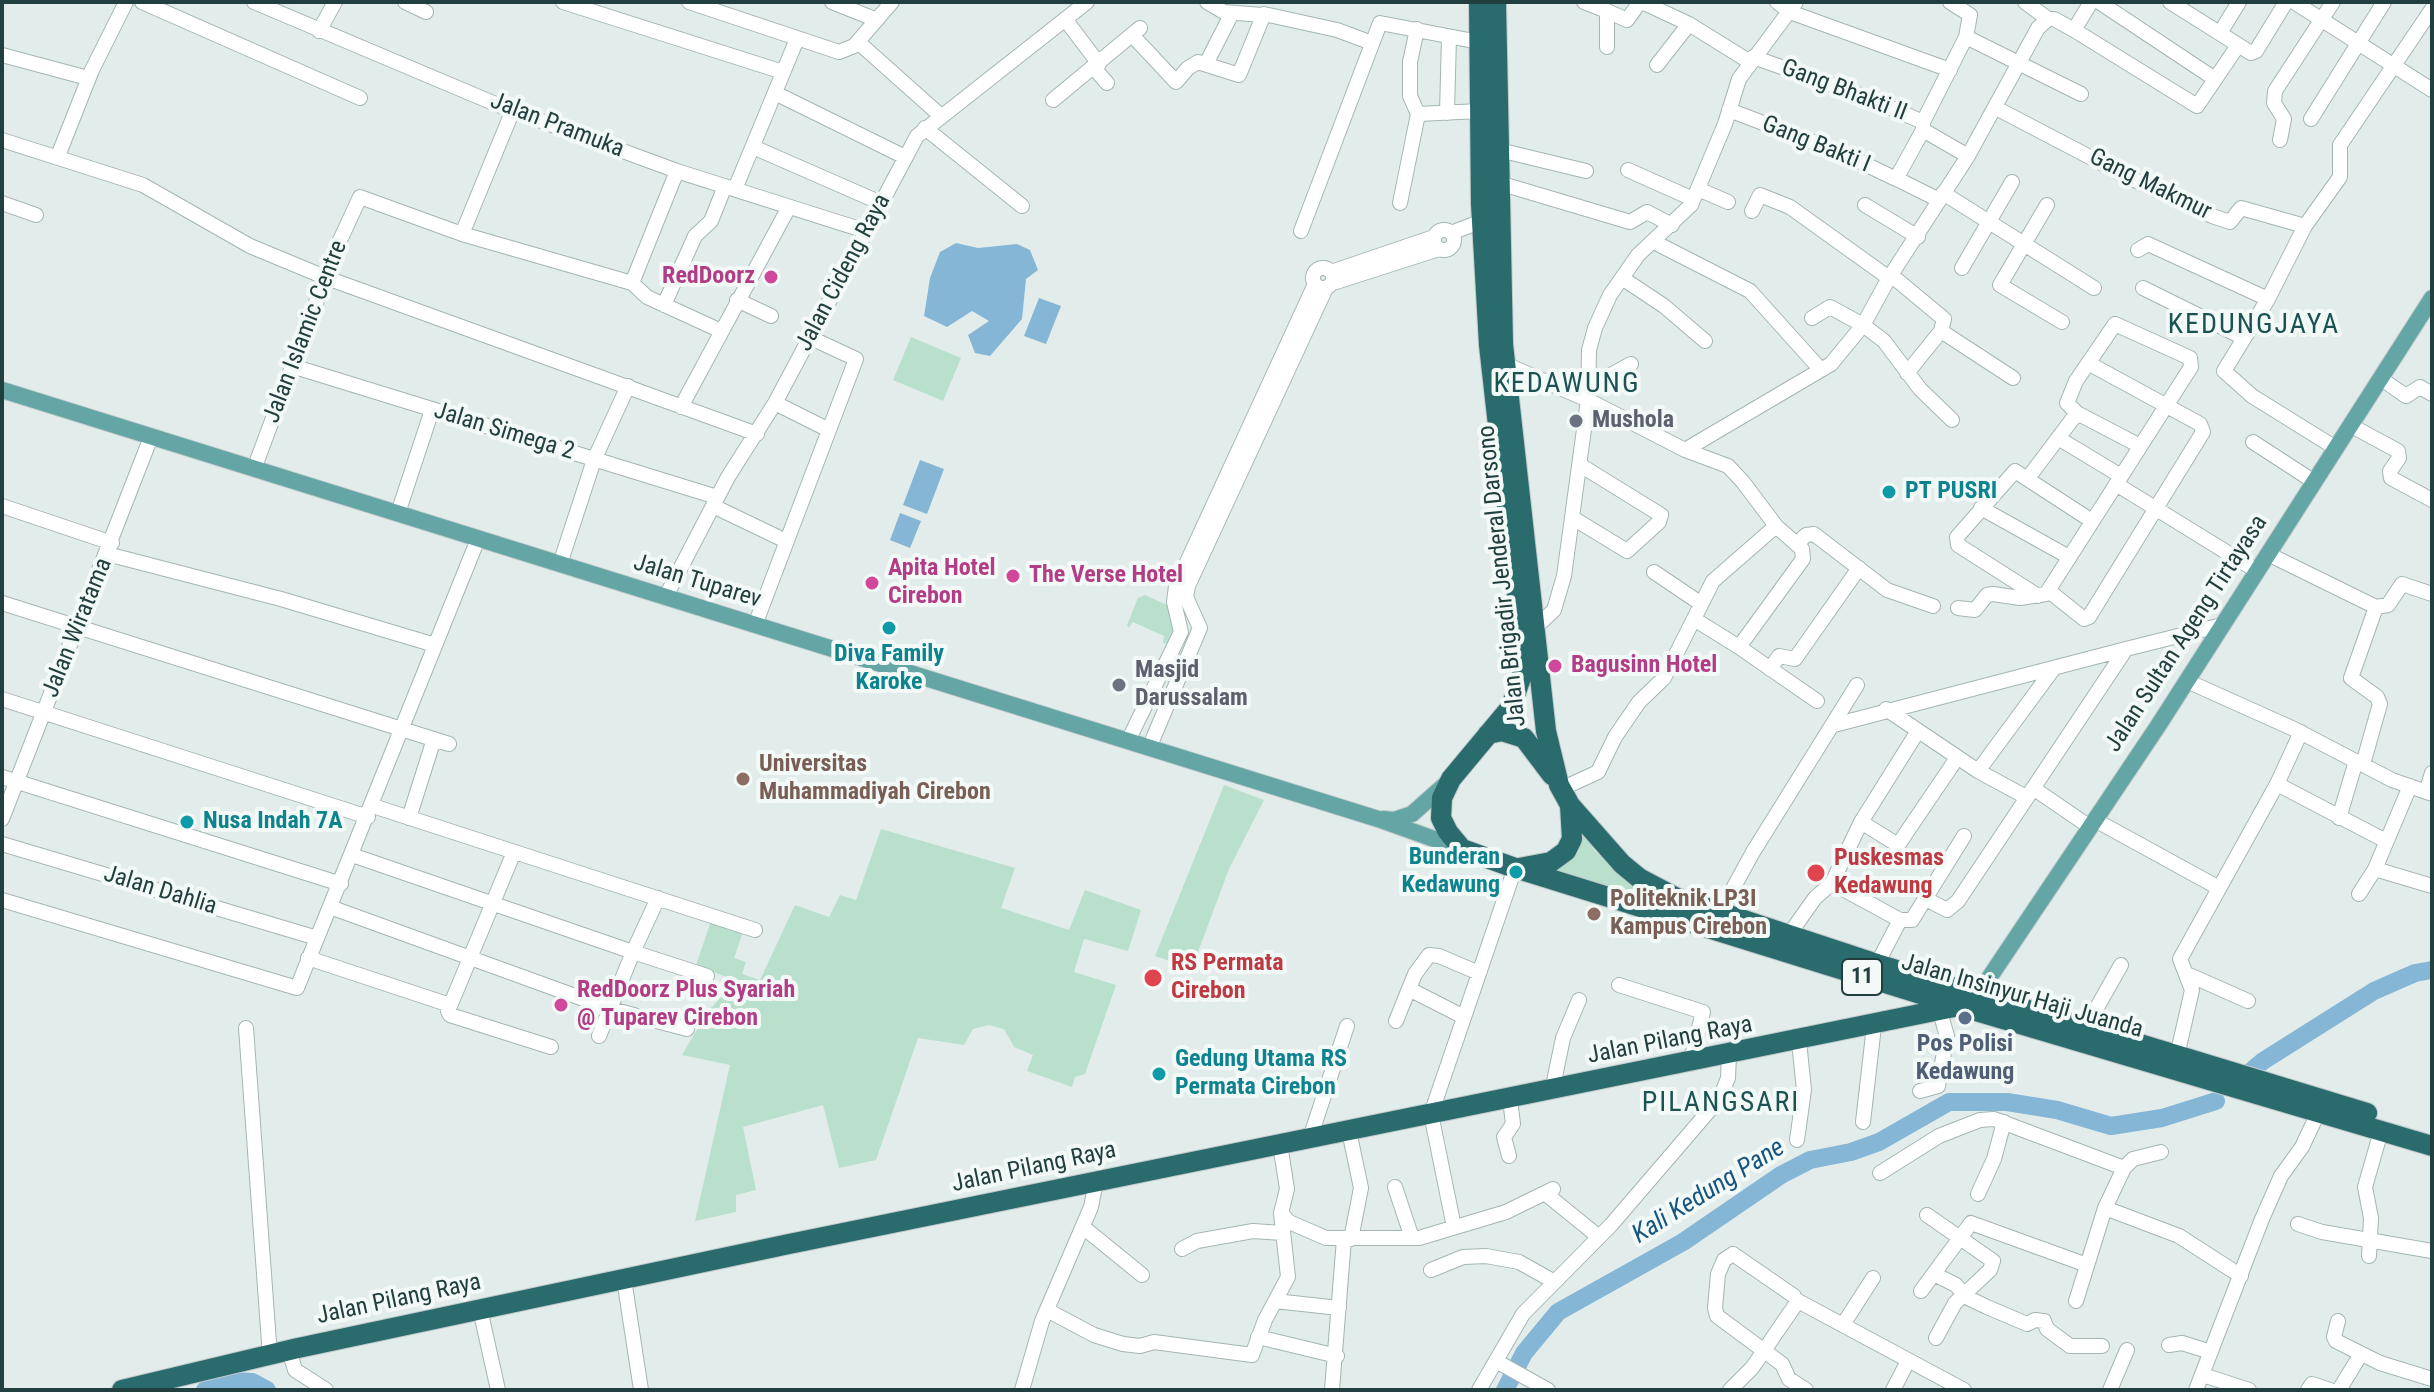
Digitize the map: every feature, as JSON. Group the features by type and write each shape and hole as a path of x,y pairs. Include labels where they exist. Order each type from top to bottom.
{"highway":[{"name":"Jalan Brigadir Jenderal Darsono","path":"1451,779 1511,707 1524,677 1518,544 1499,351 1482,230 1479,2"},
{"name":"Jalan Brigadir Jenderal Darsono","path":"1496,2 1499,351"},
{"name":"Jalan Brigadir Jenderal Darsono","path":"1518,544 1534,629 1546,731 1563,793"},
{"path":"1488,734 1502,731 1524,738 1563,793 1572,839 1566,851 1551,862 1515,868"},
{"name":"11","path":"1451,779 1442,798 1441,818 1462,849"},
{"name":"Jalan Insinyur Haji Juanda","path":"1563,793 1622,864 1639,878 1719,914 1877,964 1944,1000 1979,993 2086,1027 2139,1051 2177,1056 2220,1076"},
{"name":"Jalan Insinyur Haji Juanda","path":"1462,849 1944,1000 2139,1051 2263,1089 2432,1132"},
{"name":"Jalan Pilang Raya","path":"122,1390 624,1279 1874,1026 1944,1000"},
{"name":"Jalan Insinyur Haji Juanda","path":"2263,1089 2318,1113 2432,1146"}],"main road":[{"name":"Jalan Sultan Ageng Tirtayasa","path":"1979,993 2187,681 2432,298"},
{"name":"Jalan Tuparev","path":"2,390 755,625 1135,729 1462,849"},
{"path":"1378,819 1394,820 1412,814 1451,779"}],"street":[{"path":"58,156 88,78 126,2"},
{"path":"142,2 360,98"},
{"name":"Jalan Pramuka","path":"255,2 513,110 677,171 866,231"},
{"path":"319,31 335,2"},
{"path":"405,2 426,12"},
{"path":"563,2 783,72"},
{"path":"689,2 839,52 858,42 892,2"},
{"path":"832,2 877,20"},
{"name":"Jalan Cideng Raya","path":"665,598 715,501 811,338 905,157 925,128 1066,11 1087,2"},
{"path":"1207,2 1219,11 1262,15 1337,30 1372,43"},
{"path":"1584,2 1627,20 1641,2"},
{"name":"Gang Bhakti II","path":"1641,2 1752,59 1863,96 1923,126 1968,156"},
{"path":"1777,2 1950,70"},
{"path":"1923,126 1966,37 1970,15 1950,2"},
{"path":"2025,2 2048,19 2060,20 2192,105 2201,103 2237,47"},
{"path":"2170,2 2192,8 2237,47 2256,51 2286,2"},
{"path":"2220,33 2239,2"},
{"path":"2294,2 2432,90"},
{"path":"2280,140 2284,119 2274,103 2275,91 2333,2"},
{"path":"2311,119 2384,2"},
{"path":"2074,30 2089,4 2215,79"},
{"path":"1572,393 1588,358 1595,328 1622,278 1638,255 1672,225 1695,194 1739,79 1793,7"},
{"path":"2334,447 2225,375 2224,371 2268,299 2305,226 2340,177 2340,145 2432,9"},
{"path":"1066,11 1107,83"},
{"path":"1607,11 1607,47"},
{"path":"1206,64 1232,13"},
{"path":"1053,100 1136,31 1176,82 1193,63 1206,64 1238,76 1244,72 1262,15"},
{"path":"1685,450 1831,364 1863,325 1968,156 2038,28 2048,19"},
{"path":"1301,231 1382,22 1479,42"},
{"path":"1657,65 1689,24"},
{"path":"1400,203 1418,114 1410,96 1410,62 1417,29"},
{"path":"1447,113 1449,37"},
{"path":"1966,37 2081,94"},
{"path":"664,305 695,236 711,221 753,147 797,39"},
{"path":"858,42 941,116"},
{"path":"2,55 88,78"},
{"path":"775,93 905,157"},
{"name":"Gang Makmur","path":"1996,108 2128,177 2212,216 2230,222 2241,208 2305,226"},
{"path":"513,110 462,234 632,283 637,291 719,330"},
{"name":"Gang Bakti I","path":"1729,110 1842,153 1896,179 1923,126"},
{"path":"1418,114 1480,111"},
{"path":"925,128 1022,206"},
{"path":"2,140 143,185 250,246 327,278 757,434"},
{"path":"753,147 881,203"},
{"path":"1499,150 1586,171"},
{"path":"1628,170 1695,194 1728,202"},
{"path":"632,283 677,171"},
{"path":"1899,180 1941,196 1988,222 2094,288"},
{"path":"1962,268 2012,182"},
{"path":"1499,183 1630,222 1647,212 1672,225"},
{"path":"1752,211 1759,195 1790,207 1942,316 1941,331 1907,373"},
{"name":"Jalan Islamic Centre","path":"254,469 336,249 360,197 462,234"},
{"path":"2,203 36,215"},
{"path":"1865,205 1918,237"},
{"path":"2047,205 2001,286 2062,322"},
{"path":"681,407 719,330 789,207"},
{"path":"1135,729 1181,632 1173,594 1220,505 1326,282 1436,243 1447,249 1452,237 1482,230"},
{"path":"1654,242 1750,291 1821,370"},
{"path":"2138,250 2148,244 2268,299"},
{"path":"1622,278 1664,306 1705,341"},
{"path":"2143,288 2244,338"},
{"path":"737,300 771,316"},
{"path":"1812,318 1830,307 1863,325 1884,341 1907,373 1952,420"},
{"path":"2043,594 2069,557 2191,367 2190,358 2120,324 2113,326 2088,363 2067,397 2067,403 2077,413 2140,446"},
{"path":"1941,331 2013,378"},
{"path":"755,625 856,359 811,338"},
{"path":"1499,351 1572,393 1589,394 1685,450 1728,466 1776,526 1797,544 1803,554 1799,568 1739,647"},
{"path":"1534,629 1547,619 1560,595 1589,394 1588,358"},
{"path":"2088,363 2200,424 2203,432 2087,619 1999,570 1956,541 2012,472 2018,471 2092,521"},
{"path":"1589,394 1631,364"},
{"name":"Jalan Simega 2","path":"292,366 715,501 786,541"},
{"path":"2380,378 2406,396 2420,387 2432,394"},
{"path":"560,564 594,460 628,386"},
{"path":"775,403 829,430"},
{"path":"398,513 432,410"},
{"path":"2028,478 2077,413"},
{"path":"2350,425 2398,451 2400,455 2390,471 2391,478 2432,500"},
{"name":"Jalan Wiratama","path":"2,819 9,779 44,713 151,437"},
{"path":"2058,438 2156,509 2257,571"},
{"path":"2253,442 2313,481"},
{"path":"1573,518 1627,551 1659,522 1661,515 1580,465"},
{"path":"1153,735 1200,628 1186,592 1220,505"},
{"path":"2,506 110,549 435,645"},
{"path":"1981,508 2069,557"},
{"path":"1563,793 1598,772 1615,737 1639,702 1664,678 1700,603 1726,566 1776,526"},
{"path":"1797,544 1806,535 1814,534 1891,592 1933,606"},
{"path":"2,900 296,988 341,884 478,539"},
{"path":"2268,554 2376,607 2388,605 2402,584 2432,594"},
{"path":"1770,669 1779,656 1795,659 1859,568"},
{"path":"1958,608 1975,610 1987,595 1999,570"},
{"path":"1654,572 1700,603"},
{"path":"1987,595 2043,594"},
{"path":"2,603 449,744"},
{"path":"2339,818 2380,704 2377,697 2351,678 2376,607"},
{"path":"1694,619 1817,701"},
{"path":"1834,725 1886,709 2222,625"},
{"path":"1926,899 1941,908 1952,908 2126,649"},
{"path":"1978,771 2054,668"},
{"path":"2187,681 2429,793 2432,773"},
{"path":"1719,914 1753,852 1857,685"},
{"path":"2,699 370,811 409,818 755,930"},
{"path":"1886,709 1978,771 2092,823 2219,888"},
{"path":"1788,936 1815,898 1832,883 1861,822 1918,731"},
{"path":"2177,1056 2191,998 2187,974 2180,959 2277,784 2301,732"},
{"path":"409,818 434,739"},
{"path":"1861,822 1898,845 1957,758"},
{"path":"9,779 341,884"},
{"path":"2277,784 2386,841"},
{"path":"2359,894 2375,869 2410,786"},
{"path":"1832,883 1900,920 1912,920 1964,836"},
{"name":"Jalan Dahlia","path":"2,844 317,938"},
{"path":"514,852 450,1005 450,1015 551,1047"},
{"path":"352,855 491,905 707,976"},
{"path":"1454,1227 1431,1114 1515,868"},
{"path":"2375,869 2432,886"},
{"path":"599,1036 658,898"},
{"path":"330,907 611,1009 687,1029"},
{"path":"1877,964 1900,920"},
{"path":"1396,1021 1423,959 1431,954 1479,973"},
{"path":"308,958 450,1005"},
{"path":"2086,1027 2121,965"},
{"path":"2187,974 2248,1001"},
{"path":"1619,985 1703,1012 1690,1064"},
{"path":"1409,989 1464,1017"},
{"path":"1552,1091 1563,1038 1579,1000"},
{"path":"1920,1091 1938,1086 1947,1036 1944,1000"},
{"path":"1310,1138 1347,1026"},
{"path":"1863,1122 1874,1026"},
{"path":"246,1028 280,1353 299,1374 326,1390"},
{"path":"1797,1140 1804,1090 1799,1041"},
{"path":"1479,1390 1502,1365 1523,1314 1599,1237 1720,1098 1728,1078 1729,1055"},
{"path":"1509,1156 1504,1137 1513,1124 1510,1099"},
{"path":"2196,1390 2281,1176 2302,1147 2318,1113"},
{"path":"1880,1173 1961,1126 1980,1120 2004,1122 2124,1168"},
{"path":"1978,1194 1994,1159 2004,1122"},
{"path":"1332,1390 1337,1356 1338,1276 1361,1188 1349,1131"},
{"path":"2369,1256 2371,1218 2365,1187 2381,1131"},
{"path":"1047,1310 1094,1335 1140,1346 1154,1342 1250,1356 1288,1277 1281,1213 1287,1189 1280,1144"},
{"path":"2076,1301 2105,1208 2124,1168 2133,1159 2161,1152"},
{"path":"1022,1390 1047,1310 1083,1227 1096,1182"},
{"path":"1395,1187 1412,1238"},
{"path":"1281,1213 1289,1222 1313,1234 1347,1239 1412,1238 1506,1212 1550,1192 1599,1237"},
{"path":"2105,1208 2179,1236 2241,1276"},
{"path":"1927,1215 1990,1258 1993,1265 1963,1295 1936,1338"},
{"path":"1921,1291 1971,1223 2087,1265"},
{"path":"2298,1224 2432,1251"},
{"path":"1083,1227 1142,1275"},
{"path":"1182,1249 1197,1241 1253,1231 1282,1233"},
{"path":"1794,1296 1741,1256 1733,1254 1724,1260 1717,1280 1717,1316 1782,1364 1789,1379 1806,1390"},
{"path":"1431,1270 1463,1257 1486,1256 1519,1262 1553,1281"},
{"path":"1934,1274 1956,1285 1963,1295 2027,1324 2035,1320 2044,1321 2047,1329 2070,1346 2102,1346"},
{"path":"1844,1323 1873,1278"},
{"path":"624,1279 641,1390"},
{"path":"1275,1301 1339,1308"},
{"path":"1730,1390 1763,1352 1798,1301 1964,1390"},
{"path":"480,1309 498,1390"},
{"path":"2338,1321 2334,1339 2380,1363 2432,1379"},
{"path":"1258,1337 1337,1356"},
{"path":"2169,1345 2182,1343 2211,1352"},
{"path":"2110,1390 2127,1350"},
{"path":"2339,1390 2361,1354"},
{"path":"1893,1390 1908,1361"},
{"path":"1502,1365 1548,1390"},
{"path":"2203,1375 2249,1390"},
{"path":"2308,1390 2312,1384 2330,1390"}],"green space":[{"path":"911,337 961,358 943,401 893,380"},
{"path":"1145,595 1169,606 1175,626 1167,644 1163,643 1164,636 1133,622 1129,628 1127,625 1138,598"},
{"path":"1224,785 1264,800 1229,869 1192,968 1155,956"},
{"path":"881,829 1015,868 1001,908 1069,930 1085,890 1141,910 1128,951 1084,939 1074,972 1116,985 1085,1074 1075,1077 1072,1087 1027,1071 1033,1055 1014,1047 1004,1029 989,1025 973,1029 964,1045 918,1038 876,1160 839,1168 823,1105 743,1127 756,1190 736,1195 736,1212 695,1221 730,1065 682,1055 708,1011 736,981 696,965 711,921 743,932 734,958 746,962 742,974 760,980 795,905 829,917 840,895 856,900"},
{"path":"1582,832 1595,851 1628,882 1686,913 1546,870 1575,850"}],"water":[{"path":"956,243 978,248 1017,244 1030,250 1038,270 1026,279 1022,319 990,356 975,353 968,335 989,321 972,311 947,327 924,316 930,278 940,252"},
{"path":"1039,298 1061,306 1046,344 1024,336"},
{"path":"920,460 944,469 927,514 903,505"},
{"path":"900,513 921,521 910,548 890,540"}],"waterway":[{"name":"Kali Kedung Pane","path":"2236,1084 2263,1061 2374,991 2415,973 2432,970"},
{"name":"Kali Kedung Pane","path":"1505,1390 1524,1353 1558,1312 1683,1242 1781,1175 1810,1160 1851,1152 1879,1142 1949,1102 2007,1102 2057,1110 2111,1126 2162,1118 2216,1101"},
{"name":"Kali Kedung Pane","path":"205,1390 233,1381 252,1382 267,1390"}],"place":[{"name":"RedDoorz","path":"771,277"},
{"name":"Mushola","path":"1576,421"},
{"name":"PT PUSRI","path":"1889,492"},
{"name":"The Verse Hotel","path":"1013,576"},
{"name":"Apita Hotel Cirebon","path":"872,583"},
{"name":"Diva Family Karoke","path":"889,628"},
{"name":"Bagusinn Hotel","path":"1555,666"},
{"name":"Masjid Darussalam","path":"1119,685"},
{"name":"Universitas Muhammadiyah Cirebon","path":"743,779"},
{"name":"Nusa Indah 7A","path":"187,822"},
{"name":"Bunderan Kedawung","path":"1516,872"},
{"name":"Puskesmas Kedawung","path":"1816,873"},
{"name":"Politeknik LP3I Kampus Cirebon","path":"1594,914"},
{"name":"RS Permata Cirebon","path":"1153,978"},
{"name":"RedDoorz Plus Syariah @ Tuparev Cirebon","path":"561,1005"},
{"name":"Pos Polisi Kedawung","path":"1965,1018"},
{"name":"Gedung Utama RS Permata Cirebon","path":"1159,1074"}],"district":[{"name":"KEDUNGJAYA","path":"2254,326"},
{"name":"KEDAWUNG","path":"1567,385"},
{"name":"PILANGSARI","path":"1721,1104"}]}
